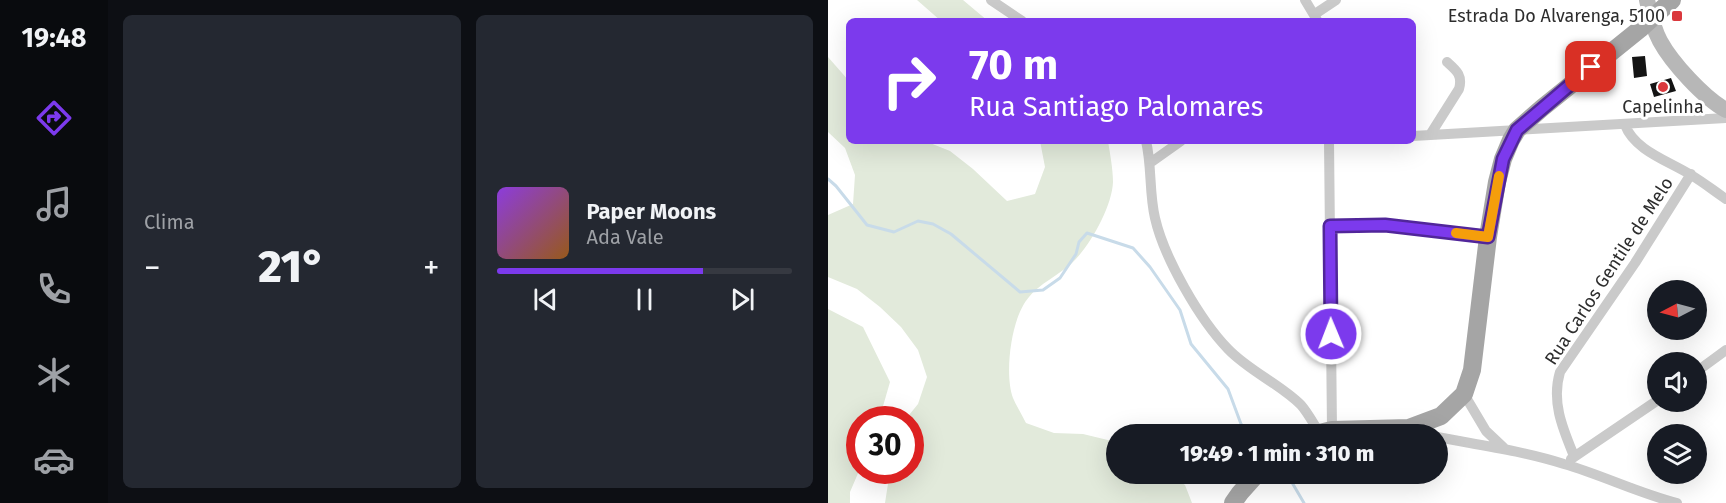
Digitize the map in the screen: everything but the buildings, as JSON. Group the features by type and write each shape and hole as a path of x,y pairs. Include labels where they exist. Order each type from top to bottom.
{"main road":[{"path":"1420,424 1442,416 1464,394 1472,370 1488,237 1503,159 1517,130 1672,0"},
{"path":"1233,503 1248,484"}],"street":[{"path":"991,0 1018,18"},
{"path":"1305,0 1316,18 1336,0"},
{"path":"1647,0 1651,19 1661,43 1683,71 1726,110"},
{"path":"1430,135 1461,83 1458,72 1446,62"},
{"path":"1416,136 1726,118"},
{"path":"1625,125 1628,133 1643,148 1691,174 1726,199"},
{"path":"1147,144 1155,217 1162,243 1208,324 1228,349 1300,405 1314,424"},
{"path":"1150,163 1177,144"},
{"path":"1320,424 1330,226 1329,144"},
{"name":"Rua Carlos Gentile de Melo","path":"1575,456 1561,423 1557,404 1560,372 1635,263 1691,174"},
{"path":"1330,226 1385,225 1488,237"},
{"path":"1707,364 1726,350"},
{"path":"1464,394 1486,431 1506,450"},
{"path":"1564,464 1647,407"},
{"path":"1448,439 1564,464 1628,488 1677,503"}],"green space":[{"path":"917,0 963,0 984,18 938,18"},
{"path":"828,57 846,78 846,144 932,144 950,151 1007,201 1035,194 1045,167 1041,144 1108,144 1113,182 1109,203 1093,236 1079,256 1043,284 1023,306 1011,346 1010,388 1026,423 1054,433 1083,434 1106,440 1106,484 1184,484 1192,503 885,503 888,484 924,484 924,406 916,406 927,377 918,350 901,327 857,289 828,277 828,215 853,204 855,175 845,148 828,132"},
{"path":"828,309 863,327 890,382 883,406 846,406 846,484 853,484 850,492 850,503 828,503"}],"waterway":[{"path":"828,179 867,225 894,232 918,221 933,224 951,234 1020,292 1043,290 1060,278 1076,254 1079,242 1087,233 1133,248 1150,267 1180,310 1191,344 1228,389 1241,424"},
{"path":"1293,484 1304,503"}],"slow traffic":[{"path":"1456,233 1488,237 1499,176"}],"place":[{"name":"Estrada Do Alvarenga, 5100","path":"1677,16"},
{"name":"Capelinha","path":"1663,87"}],"route":[{"path":"1331,334 1330,226 1385,225 1488,237 1503,159 1517,130 1591,67"}]}
